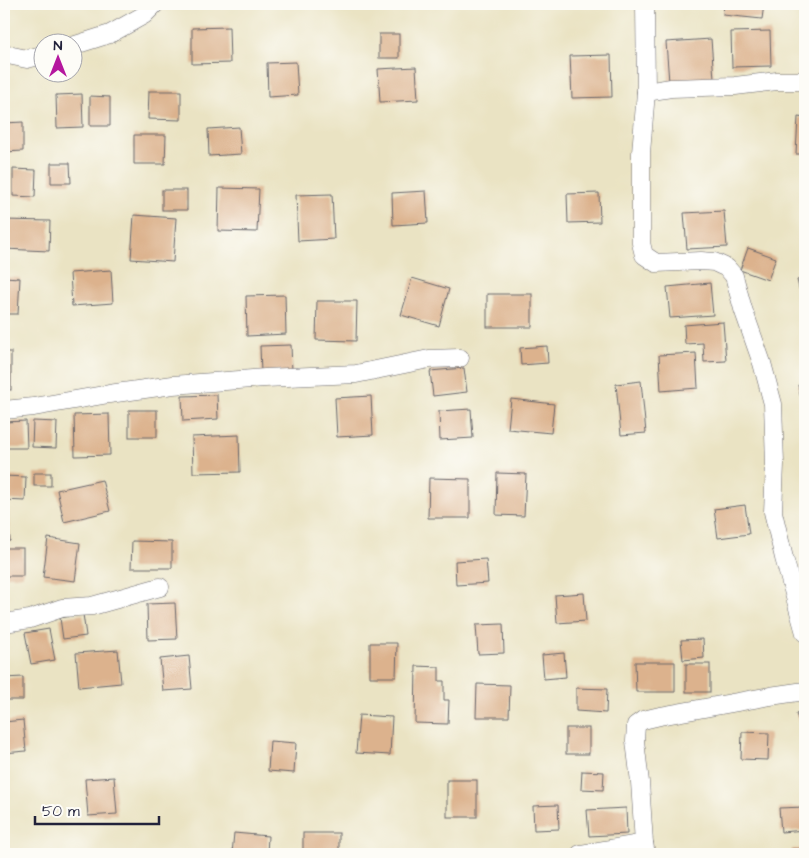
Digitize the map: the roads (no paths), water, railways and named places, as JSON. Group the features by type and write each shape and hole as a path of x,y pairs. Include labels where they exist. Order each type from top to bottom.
{"street":[{"path":"82,43 110,34 144,15 155,4"},
{"path":"645,4 646,92 641,153 641,243 644,255 656,263 714,262 727,268 734,276 773,404 775,464 773,512 805,633"},
{"path":"4,56 8,55 27,59 32,58"},
{"path":"646,92 671,88 805,81"},
{"path":"4,410 173,385 356,374 429,359 460,358"},
{"path":"4,623 30,619 62,608 92,606 160,587"},
{"path":"580,854 645,849 635,740 636,725 643,720 660,716 805,691"}]}
